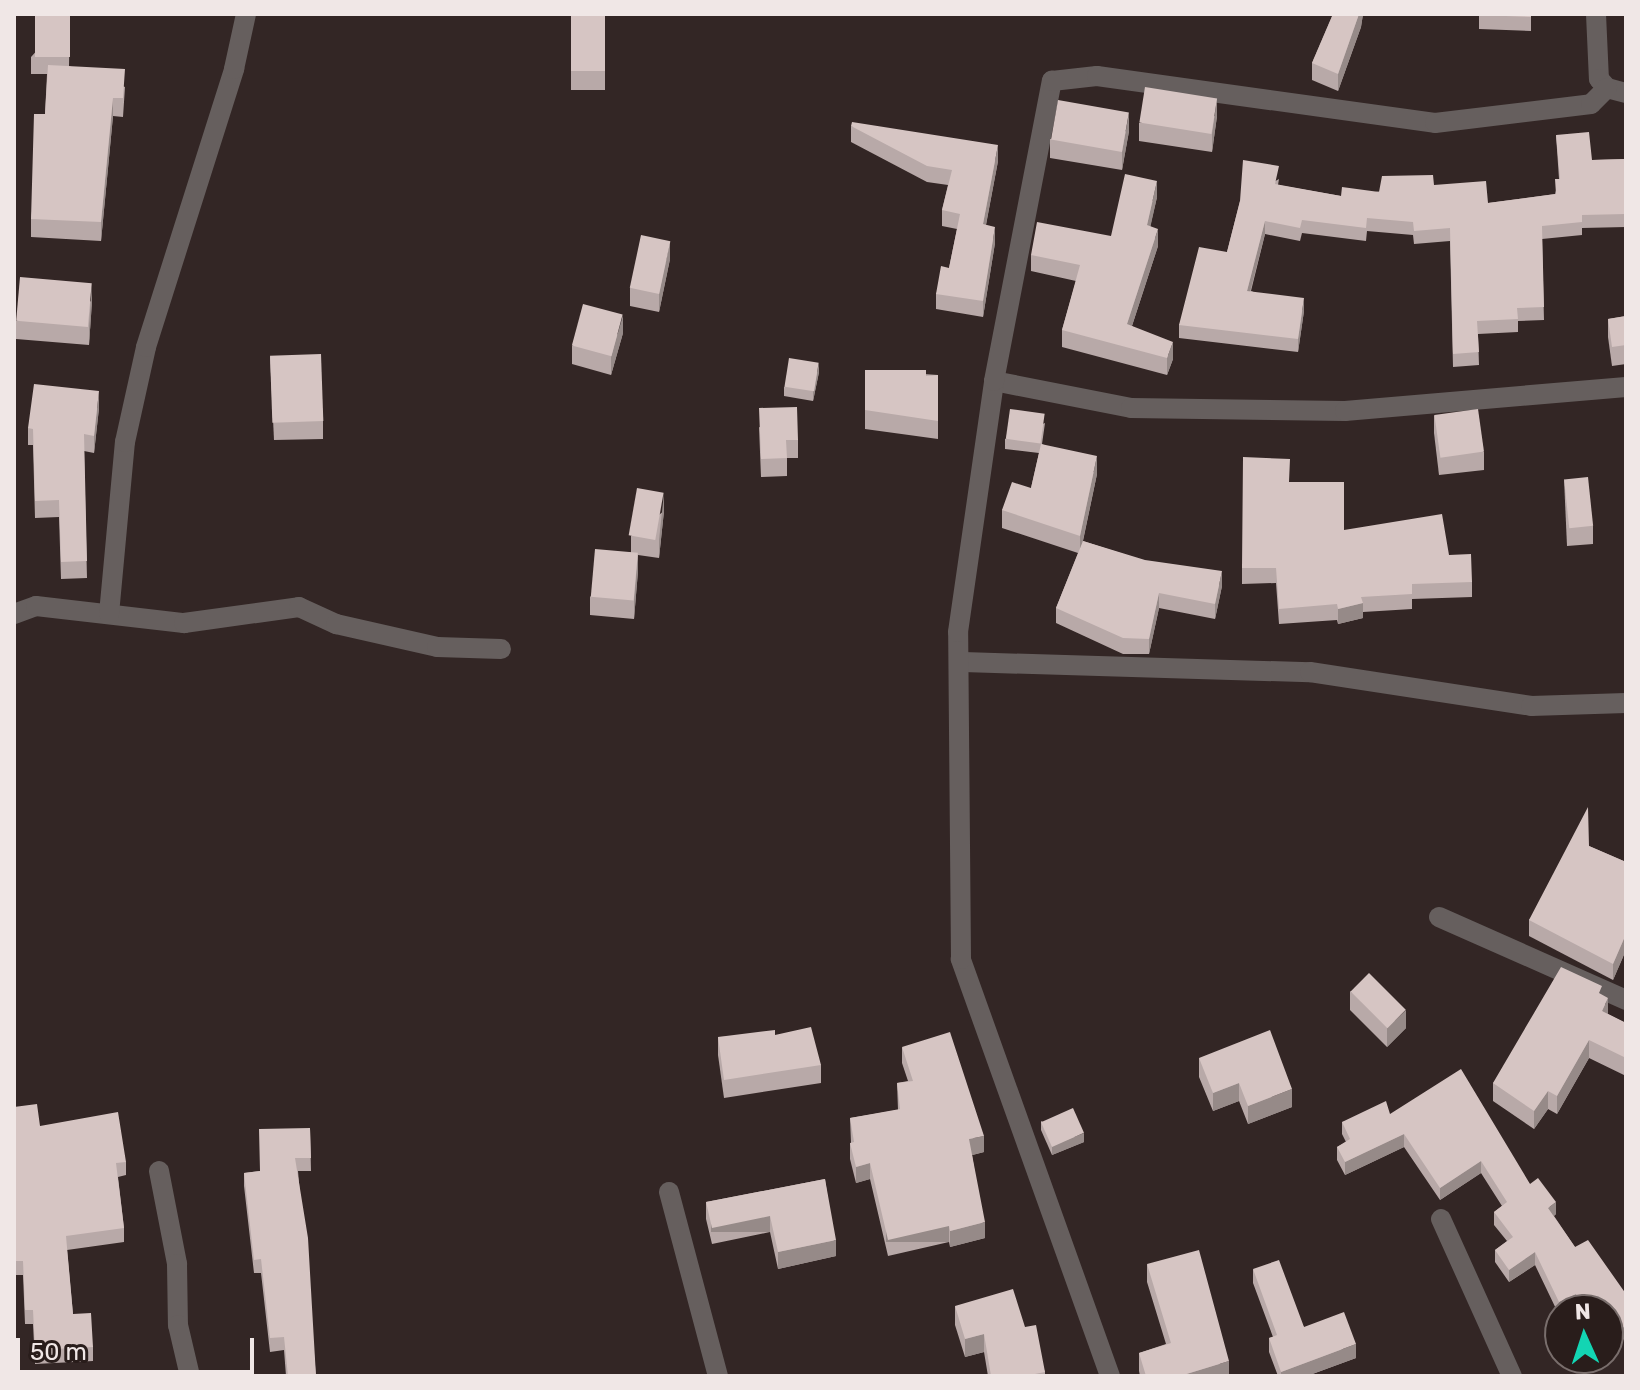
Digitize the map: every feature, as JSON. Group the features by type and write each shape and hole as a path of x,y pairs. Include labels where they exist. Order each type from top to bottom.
{"street":[{"path":"109,614 125,442 146,347 234,69 246,14"},
{"path":"1110,1376 961,959 963,662 958,632 994,381 1052,81 1097,76 1435,123 1591,104 1616,91 1599,79 1596,14"},
{"path":"994,381 1131,408 1345,411 1626,387"},
{"path":"14,614 36,606 184,623 299,607 336,624 437,647 501,649"},
{"path":"963,662 1310,672 1531,706 1626,703"},
{"path":"1439,917 1626,1000"},
{"path":"159,1171 177,1264 178,1325 190,1376"},
{"path":"669,1192 718,1376"},
{"path":"1441,1219 1512,1376"}],"building":[{"path":"35,14 70,14 70,57 35,57"},
{"path":"571,14 605,14 605,71 571,71"},
{"path":"1333,14 1359,14 1338,74 1312,63"},
{"path":"1531,14 1531,17 1479,15"},
{"path":"48,65 125,69 123,98 113,98 101,222 31,219 34,114 45,114"},
{"path":"1145,87 1217,98 1211,134 1139,123"},
{"path":"1058,100 1129,113 1122,152 1051,139"},
{"path":"852,122 998,145 983,224 995,227 983,301 936,294 941,266 949,268 960,214 942,210 952,170 927,166 851,126"},
{"path":"1589,132 1592,160 1626,159 1626,214 1582,215 1582,222 1542,226 1544,307 1517,308 1518,319 1477,321 1479,352 1453,354 1450,228 1414,231 1413,222 1367,218 1366,228 1302,220 1300,228 1265,221 1247,291 1304,298 1298,339 1179,325 1199,247 1227,252 1240,201 1243,160 1279,166 1275,184 1341,196 1342,187 1379,192 1382,176 1433,175 1434,185 1486,181 1488,203 1556,194 1555,179 1560,179 1556,135"},
{"path":"1125,174 1157,181 1147,225 1158,229 1127,324 1173,342 1167,358 1062,330 1080,265 1031,255 1037,222 1111,236"},
{"path":"641,235 670,241 659,294 630,288"},
{"path":"20,277 92,283 88,327 16,321"},
{"path":"583,304 623,315 611,356 572,346"},
{"path":"1626,316 1626,345 1612,347 1608,319"},
{"path":"321,354 323,421 272,423 270,356"},
{"path":"789,358 819,363 814,391 784,387"},
{"path":"865,370 926,370 926,376 938,375 938,421 865,410"},
{"path":"34,384 99,391 94,436 84,434 87,561 61,562 59,500 35,501 33,429 28,428"},
{"path":"797,407 798,440 786,440 787,458 761,459 759,408"},
{"path":"1010,409 1045,414 1040,444 1006,439"},
{"path":"1478,409 1484,452 1440,458 1434,415"},
{"path":"1041,444 1097,456 1080,536 1002,510 1012,482 1031,488"},
{"path":"1243,457 1290,459 1289,482 1344,482 1344,530 1442,514 1449,555 1471,554 1472,582 1412,584 1412,594 1361,597 1363,603 1338,609 1337,604 1279,609 1276,568 1242,568"},
{"path":"1588,477 1593,526 1569,528 1564,480"},
{"path":"637,488 664,493 655,540 629,535"},
{"path":"1083,541 1145,560 1222,571 1215,604 1159,593 1149,639 1123,638 1056,608"},
{"path":"595,549 638,553 634,601 591,597"},
{"path":"1588,807 1589,846 1626,862 1626,934 1613,964 1529,920"},
{"path":"1561,967 1602,986 1599,993 1608,998 1602,1011 1626,1023 1626,1058 1589,1040 1557,1096 1548,1091 1534,1111 1493,1083"},
{"path":"1369,973 1406,1010 1387,1028 1351,991"},
{"path":"811,1027 821,1065 724,1080 718,1037 775,1030 775,1035"},
{"path":"1270,1030 1292,1089 1248,1106 1239,1083 1213,1093 1199,1058"},
{"path":"950,1032 984,1136 969,1139 985,1222 950,1231 949,1226 888,1240 870,1163 856,1167 850,1143 854,1142 850,1118 900,1109 897,1083 913,1081 902,1047"},
{"path":"1461,1069 1530,1184 1538,1178 1556,1202 1548,1208 1575,1247 1588,1240 1626,1294 1626,1326 1624,1294 1555,1294 1535,1252 1509,1270 1495,1250 1513,1237 1494,1212 1507,1202 1481,1161 1440,1188 1404,1134 1345,1162 1337,1147 1350,1139 1342,1122 1386,1101 1390,1114"},
{"path":"37,1104 40,1126 118,1112 126,1162 116,1163 124,1228 66,1236 73,1314 91,1313 93,1347 35,1350 33,1310 25,1310 23,1261 14,1261 14,1107"},
{"path":"1073,1108 1084,1133 1052,1147 1041,1122"},
{"path":"310,1128 311,1158 295,1158 308,1238 316,1376 288,1376 284,1337 270,1338 261,1259 254,1260 244,1173 260,1171 259,1129"},
{"path":"825,1179 836,1240 778,1252 770,1216 712,1228 706,1202"},
{"path":"1199,1250 1229,1361 1180,1376 1146,1376 1139,1353 1171,1343 1147,1264"},
{"path":"1279,1260 1304,1327 1344,1312 1356,1344 1281,1372 1269,1338 1277,1335 1253,1269"},
{"path":"1013,1289 1025,1327 1036,1325 1045,1372 1025,1376 991,1376 984,1334 965,1339 955,1306"}]}
